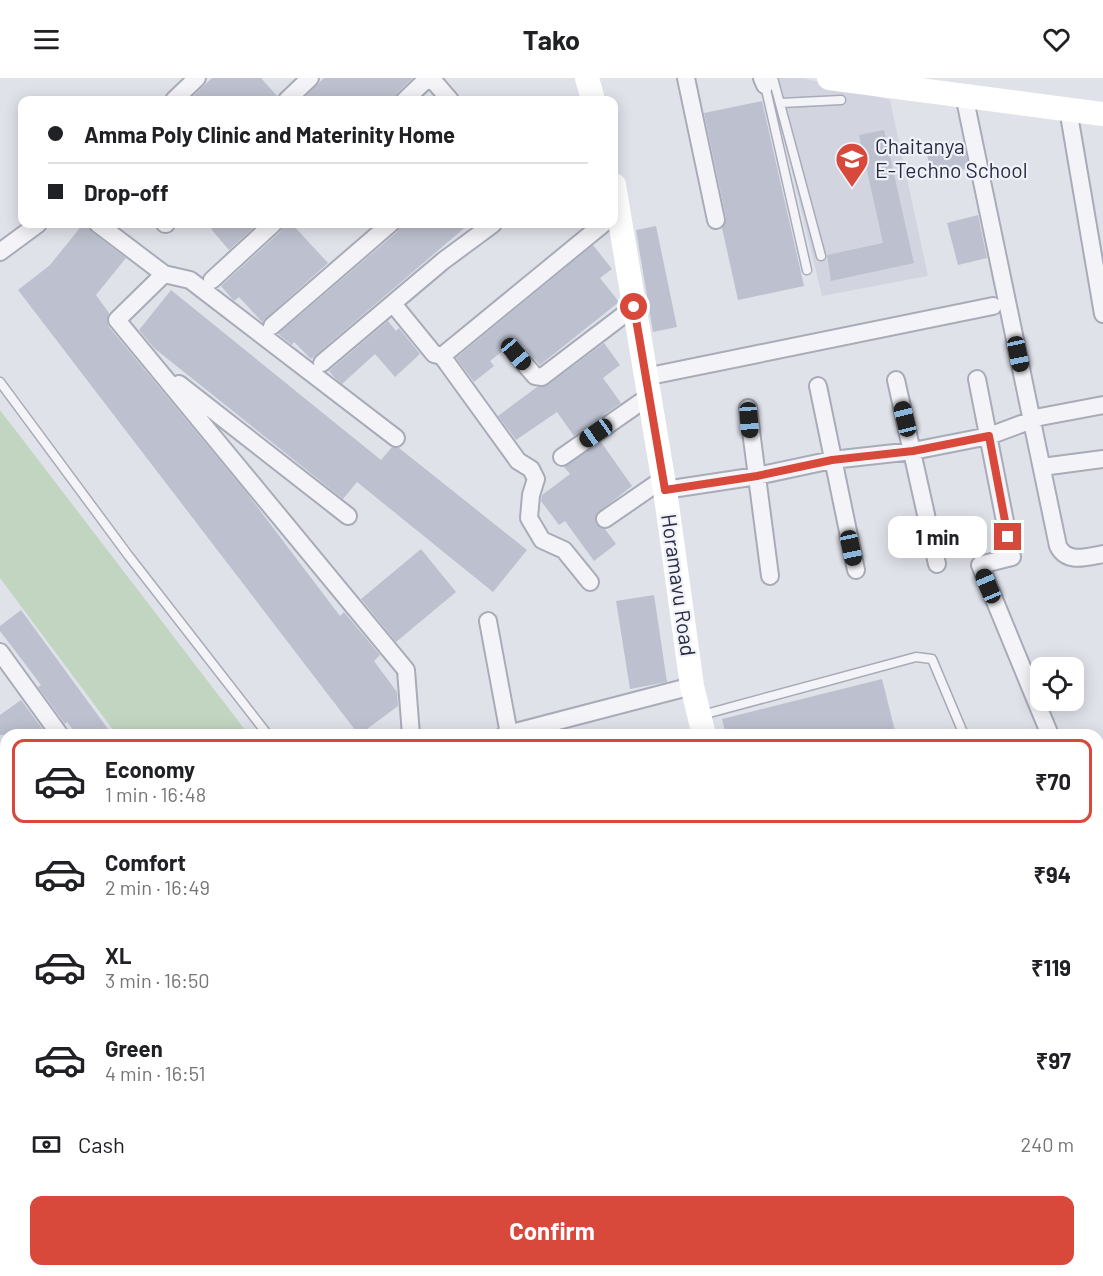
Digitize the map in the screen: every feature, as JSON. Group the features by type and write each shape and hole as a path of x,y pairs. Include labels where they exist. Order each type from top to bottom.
{"street":[{"path":"178,96 197,78"},
{"path":"291,96 310,78"},
{"path":"409,96 429,78 446,96"},
{"path":"587,78 592,96"},
{"path":"686,78 716,220"},
{"path":"847,83 908,83 964,95 1103,114"},
{"path":"964,95 1061,552 1072,558 1103,554"},
{"path":"1068,109 1103,314"},
{"path":"0,252 33,228"},
{"path":"103,228 164,274 190,280 396,438"},
{"path":"212,280 269,228"},
{"path":"272,326 385,228"},
{"path":"322,363 443,261 488,228"},
{"path":"442,356 597,228"},
{"name":"Horamavu Road","path":"615,228 634,307 664,485 692,686 702,726"},
{"path":"164,274 117,320 406,670 411,729"},
{"path":"393,305 434,354 442,356 518,461 531,469 536,479 531,495 529,518 542,540 564,550 590,582"},
{"path":"562,457 647,387 993,306"},
{"path":"516,354 535,376 542,377 634,307"},
{"path":"154,365 348,516"},
{"path":"897,380 937,564"},
{"path":"977,380 1012,557 980,565 1048,729"},
{"path":"818,386 856,570"},
{"path":"605,519 664,485 757,476 832,460 913,451 989,436 1032,420 1103,405"},
{"path":"748,408 770,576"},
{"path":"1042,467 1103,459"},
{"path":"488,621 505,729"},
{"path":"0,652 56,729"},
{"path":"525,729 692,686"}],"lane":[{"path":"767,80 781,103 821,256"},
{"path":"767,80 807,270"},
{"path":"781,103 847,83"},
{"path":"0,382 128,555 263,729"},
{"path":"702,726 916,657 932,659 961,729"}],"shaded area":[{"name":"Chaitanya E-Techno School","path":"769,78 803,78 890,100 928,276 822,296"}],"green space":[{"path":"0,410 244,729 113,729 0,578"}],"building":[{"path":"212,78 261,78 277,96 193,96"},
{"path":"324,78 413,78 396,96 306,96"},
{"path":"762,101 804,286 738,300 722,228 726,218 704,113"},
{"path":"884,130 914,263 831,281 827,255 883,243 859,135"},
{"path":"963,143 969,168 933,177 926,152"},
{"path":"978,215 987,258 958,265 947,223"},
{"path":"656,226 677,327 653,332 636,230"},
{"path":"80,228 90,228 126,258 96,295 109,313 107,321 109,327 246,492 340,616 344,612 380,655 374,661 397,692 398,706 367,729 354,729 18,290 50,265"},
{"path":"212,228 254,228 229,250"},
{"path":"282,228 296,228 328,263 262,322 239,297 234,301 221,286 280,232"},
{"path":"398,228 464,228 311,359 294,342 292,345 278,334 397,232"},
{"path":"593,245 612,269 600,278 619,302 540,365 524,347 512,343 490,361 494,366 474,382 456,358"},
{"path":"171,290 381,460 392,447 399,448 527,550 493,592 357,482 343,499 154,348 139,330"},
{"path":"388,321 396,331 399,328 420,354 395,377 375,354 342,384 329,371"},
{"path":"604,343 620,365 603,378 621,403 574,436 557,412 516,440 498,416 537,387 548,385"},
{"path":"601,442 632,486 596,514 596,524 605,529 616,544 594,561 565,521 559,525 541,501 542,495 570,474 564,467"},
{"path":"421,549 456,592 396,642 361,599"},
{"path":"654,595 667,682 630,689 616,601"},
{"path":"21,610 108,729 72,729 67,722 65,724 38,687 41,685 0,631 0,626"},
{"path":"882,679 894,729 724,729 722,719"},
{"path":"21,700 43,729 0,729 0,715"}],"place":[{"name":"Chaitanya E-Techno School","path":"852,188"}],"route":[{"path":"634,307 665,490 757,476 832,460 913,451 989,436 1008,537"}]}
